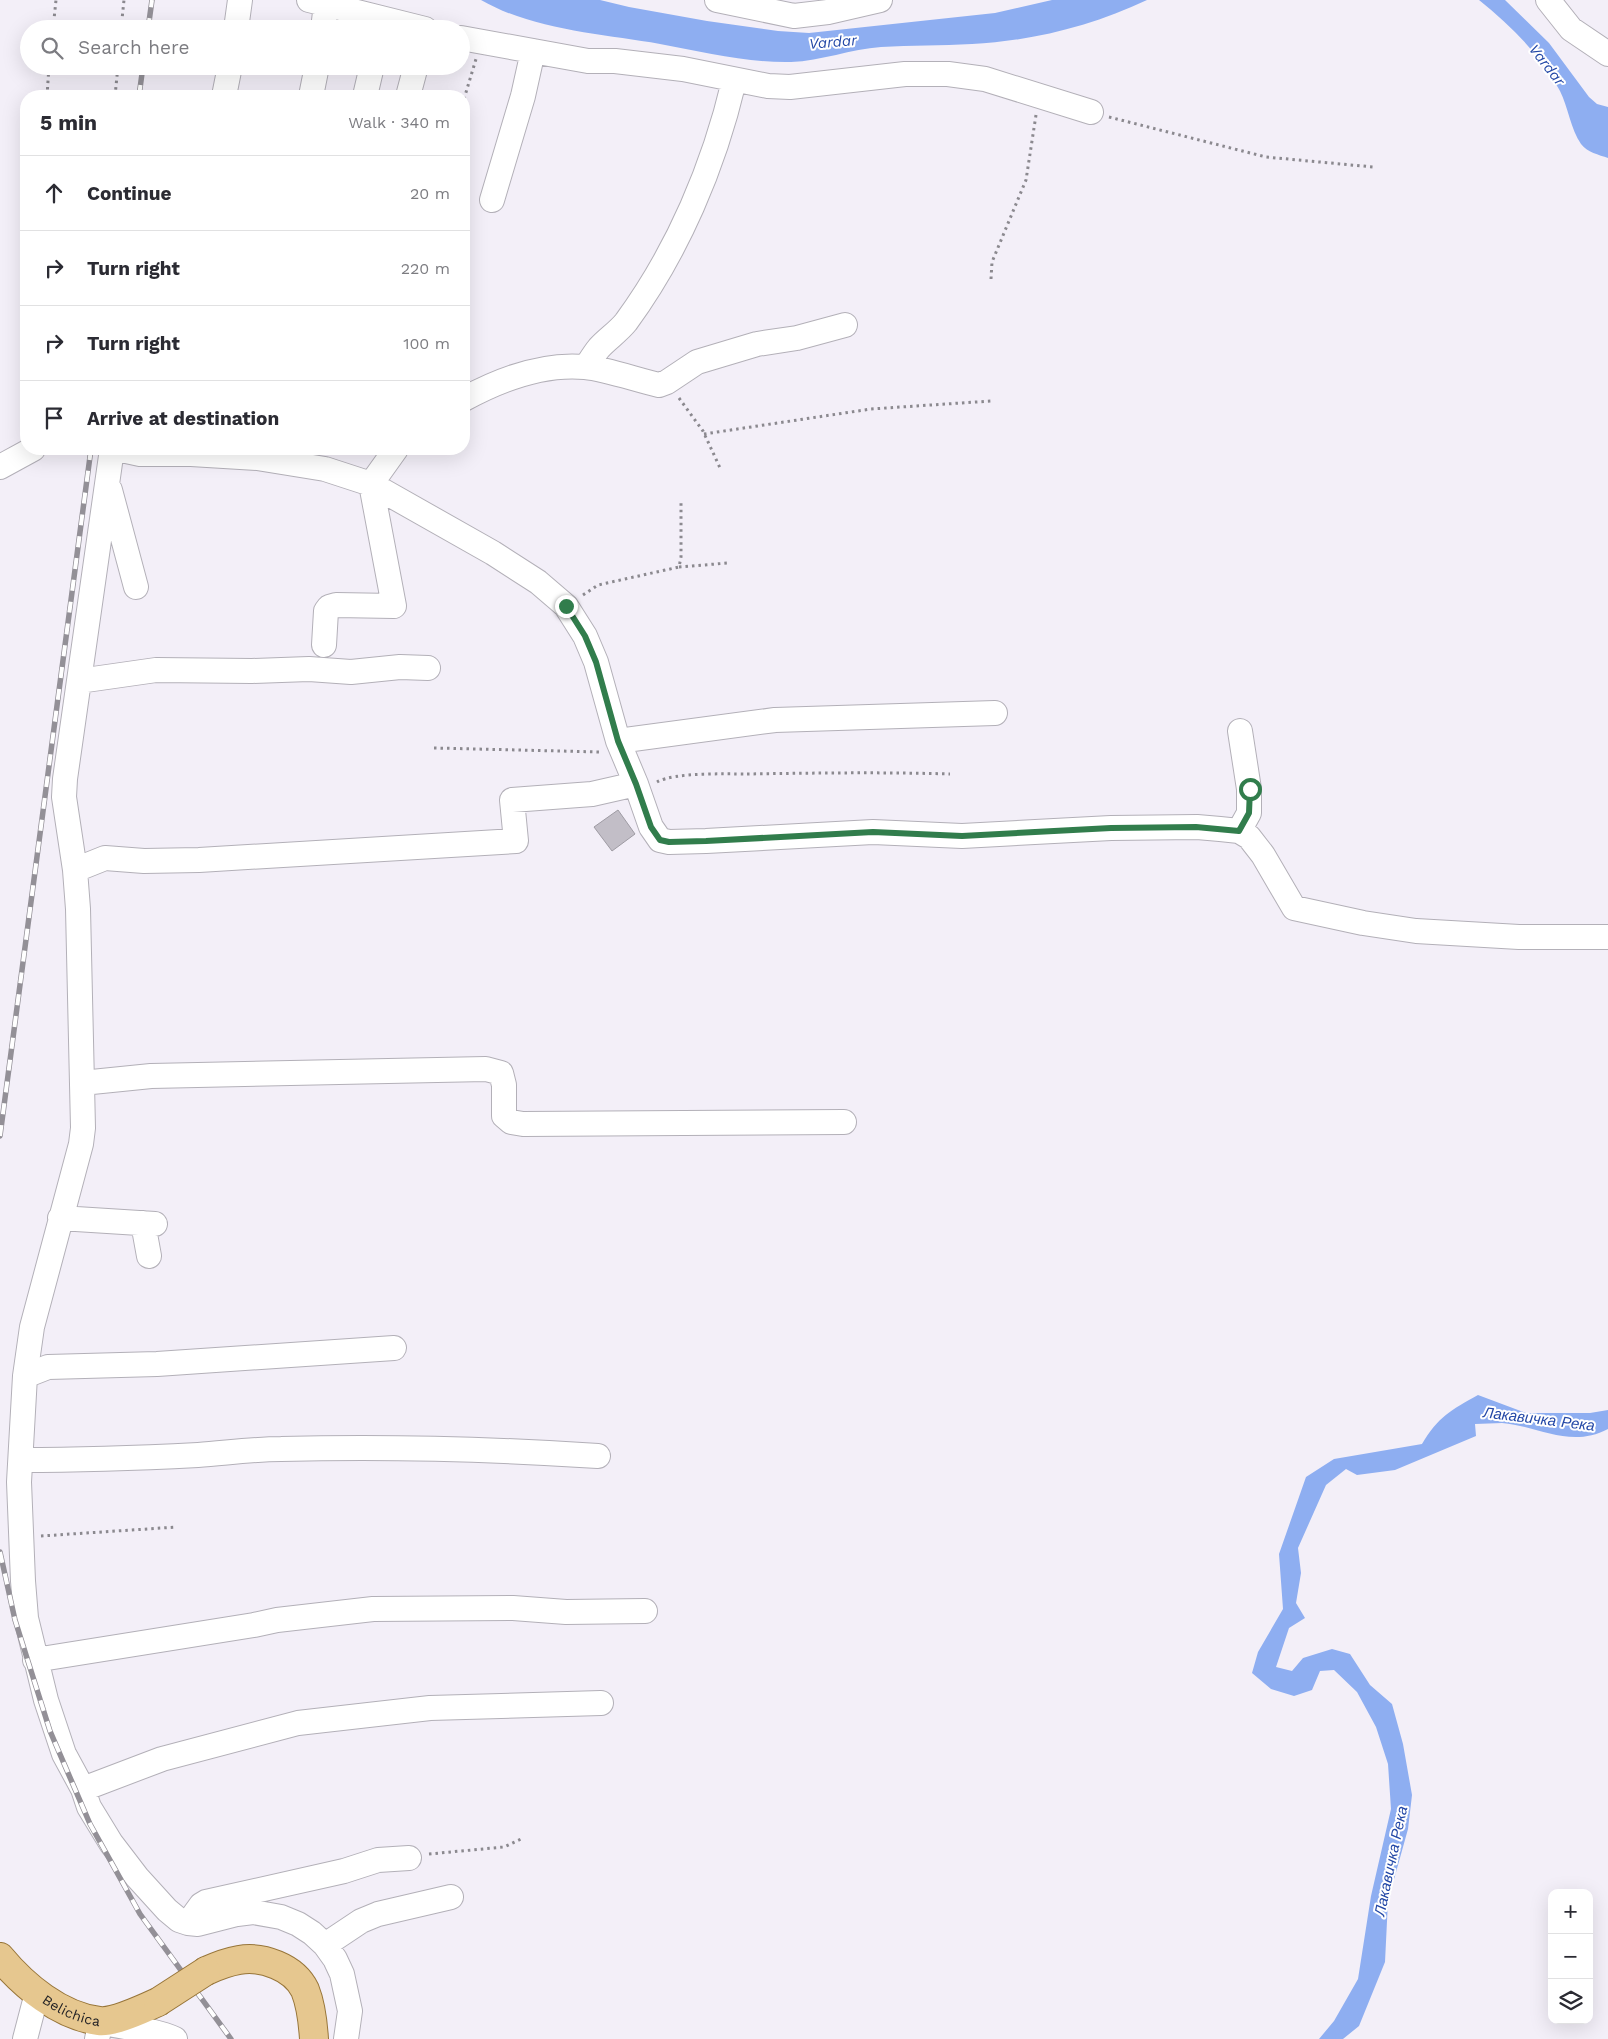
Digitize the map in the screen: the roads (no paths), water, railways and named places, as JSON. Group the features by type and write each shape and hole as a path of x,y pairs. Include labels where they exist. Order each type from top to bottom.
{"main road":[{"name":"Belichica","path":"0,1956 12,1971 37,1993 99,2030 158,2002 206,1971 223,1964 255,1959 284,1968 295,1977 304,1989 313,2021 314,2039"}],"street":[{"path":"237,20 240,0"},
{"path":"717,0 794,16 828,12 880,0"},
{"path":"1548,0 1571,29 1608,54"},
{"path":"321,20 318,2 370,20"},
{"path":"471,40 588,61 615,61 683,70 768,86 790,87 906,74 948,74 985,79 1091,112"},
{"path":"492,200 523,96 533,51"},
{"path":"225,90 228,75"},
{"path":"312,90 316,75"},
{"path":"366,90 370,75"},
{"path":"410,90 414,75"},
{"path":"586,367 598,349 625,324 674,244 687,218 719,138 734,81"},
{"path":"470,396 524,374 560,367 586,367 659,385 667,382 697,362 757,344 797,338 845,325"},
{"path":"0,467 22,455"},
{"path":"111,455 64,779 64,797 75,870 83,1128 81,1144 32,1327 25,1376 19,1482 26,1618 46,1700 64,1754 83,1789 89,1807 111,1843 167,1910 179,1920 188,1924 198,1924 236,1914 253,1912 268,1914 298,1924 312,1933 325,1945 335,1959 342,1974 350,2011 346,2039"},
{"path":"208,455 257,458 325,468 371,484 493,553 538,582 566,606 585,636 596,662 620,747 651,827 660,840 669,842 873,832 962,836 1111,828 1196,827 1239,831 1249,837 1263,854 1294,908 1363,923 1416,931 1519,937 1608,937"},
{"path":"324,645 326,611 330,607 336,605 394,606 371,484 392,455"},
{"path":"107,481 136,587"},
{"path":"79,681 156,670 252,671 309,669 351,672 400,667 428,668"},
{"path":"620,747 775,720 995,713"},
{"path":"1239,831 1249,813 1250,789 1240,731"},
{"path":"75,870 105,858 144,861 199,860 516,841 512,800 592,794 637,788"},
{"path":"82,1083 151,1076 486,1069 501,1073 504,1085 504,1116 511,1122 533,1124 844,1122"},
{"path":"60,1218 149,1223 149,1256"},
{"path":"25,1376 48,1367 157,1364 394,1348"},
{"path":"21,1460 78,1460 350,1447 492,1449 598,1456"},
{"path":"35,1660 277,1620 373,1609 513,1608 566,1612 645,1611"},
{"path":"83,1789 162,1759 298,1723 430,1708 601,1703"},
{"path":"188,1924 201,1905 206,1902 344,1870 378,1860 409,1858"},
{"path":"325,1945 361,1921 378,1914 451,1897"},
{"path":"25,2039 37,1993"},
{"path":"99,2030 124,2028 152,2031 175,2039"}],"water":[{"name":"Vardar","path":"481,0 600,0 707,21 778,31 809,33 995,13 1052,0 1147,0 1083,25 1017,40 972,44 881,47 814,60 775,62 742,59 568,30 523,18"},
{"name":"Vardar","path":"1479,0 1505,0 1549,43 1589,97 1597,104 1608,107 1608,158 1590,151 1581,144 1560,91 1543,65 1524,41"},
{"name":"Лакавичка Река","path":"1478,1395 1526,1413 1590,1413 1608,1410 1608,1429 1594,1435 1568,1437 1502,1423 1475,1424 1476,1436 1395,1470 1357,1475 1346,1469 1326,1485 1298,1548 1301,1573 1296,1603 1305,1618 1289,1628 1276,1667 1292,1671 1303,1658 1332,1649 1350,1654 1370,1685 1392,1704 1403,1744 1412,1795 1408,1829 1388,1901 1385,1962 1359,2026 1343,2039 1319,2039 1334,2021 1358,1979 1371,1896 1391,1809 1388,1764 1376,1727 1357,1692 1334,1670 1320,1671 1312,1690 1294,1696 1271,1689 1252,1673 1258,1652 1283,1609 1279,1554 1306,1477 1334,1459 1422,1444 1434,1427 1446,1415"}],"railway":[{"path":"149,20 152,0"},
{"path":"140,90 142,75"},
{"path":"0,1136 90,455"},
{"path":"0,1552 15,1620 50,1731 90,1824 140,1914 231,2039"}]}
